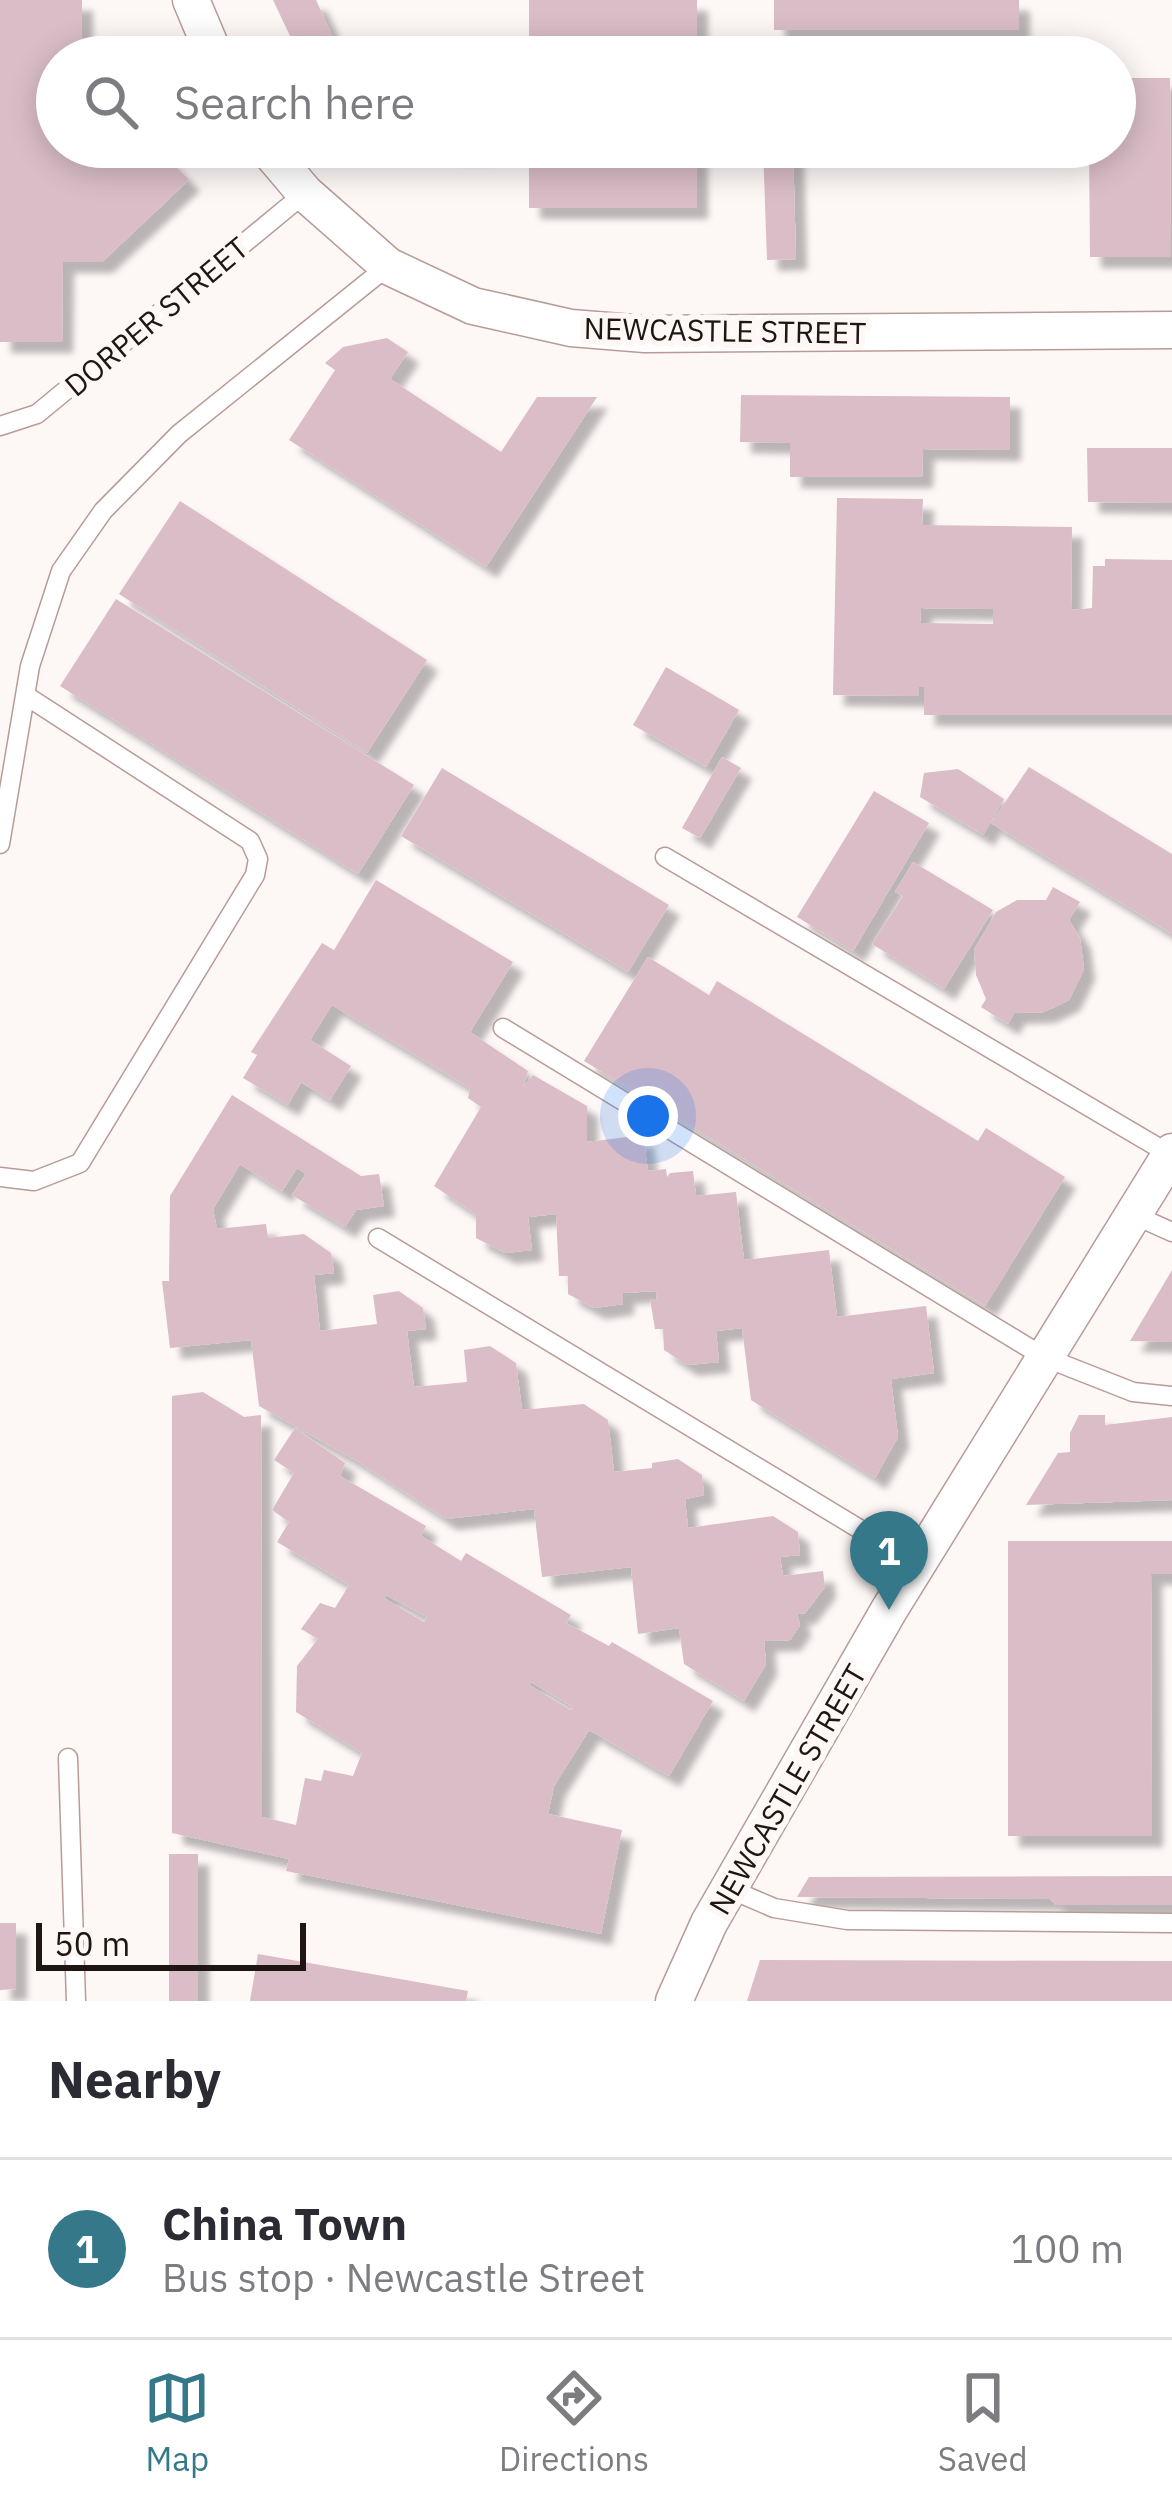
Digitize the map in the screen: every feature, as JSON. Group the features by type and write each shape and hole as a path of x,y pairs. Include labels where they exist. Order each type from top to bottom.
{"street":[{"path":"191,0 206,36"},
{"name":"NEWCASTLE STREET","path":"284,168 305,193 388,266 473,306 571,328 645,334 1172,330"},
{"name":"NEWCASTLE STREET","path":"674,2001 710,1923 889,1610 1172,1153"}],"lane":[{"name":"DORPER STREET","path":"0,426 37,414 305,193"},
{"path":"0,844 30,666 61,571 103,512 178,434 388,266"},
{"path":"0,1178 34,1181 80,1163 255,875 258,859 250,841 25,695"},
{"path":"665,857 1172,1153"},
{"path":"503,1028 1044,1357 1133,1392 1172,1396"},
{"path":"1132,1214 1172,1232"},
{"path":"378,1238 919,1565"},
{"path":"68,1758 76,2001"},
{"path":"730,1889 774,1908 847,1919 1172,1923"}],"building":[{"path":"0,0 82,0 82,36 36,36 36,168 177,168 189,180 102,262 63,262 62,342 0,342"},
{"path":"273,0 316,0 332,36 290,36"},
{"path":"529,0 697,0 697,36 529,36"},
{"path":"774,0 1019,0 1019,30 774,30"},
{"path":"1136,78 1170,78 1171,257 1090,257 1089,168 1136,168"},
{"path":"529,168 697,168 697,208 529,208"},
{"path":"764,168 794,168 796,259 767,260"},
{"path":"387,338 408,352 390,379 501,452 537,397 597,397 486,567 289,440 335,370 325,363 343,347"},
{"path":"741,395 1010,397 1010,450 923,449 922,477 790,477 790,443 740,442"},
{"path":"1087,448 1172,448 1172,503 1088,502"},
{"path":"837,498 923,499 922,525 1072,527 1071,610 1092,608 1093,566 1105,566 1105,559 1172,560 1172,715 924,715 924,687 919,687 919,696 833,695","holes":["921,608 993,609 993,624 920,623"]},
{"path":"180,501 427,660 367,753 119,594"},
{"path":"116,599 414,785 358,874 60,686"},
{"path":"666,667 739,710 706,767 633,725"},
{"path":"722,757 741,768 700,838 682,828"},
{"path":"1029,767 1172,854 1172,934 991,823"},
{"path":"442,768 669,905 628,972 401,836"},
{"path":"958,769 1004,799 983,835 920,797 924,773"},
{"path":"874,791 929,823 853,951 797,917"},
{"path":"913,862 993,910 944,989 872,944 903,896 895,892"},
{"path":"376,880 513,962 470,1032 528,1071 523,1087 533,1075 587,1106 587,1142 643,1135 648,1171 666,1169 667,1177 693,1171 696,1196 736,1192 744,1260 829,1250 837,1317 926,1306 934,1373 891,1379 898,1437 875,1478 751,1400 742,1328 716,1331 719,1362 687,1365 664,1350 663,1329 655,1329 650,1299 657,1299 656,1291 623,1293 623,1304 594,1308 568,1294 568,1276 559,1276 556,1214 528,1217 532,1250 505,1253 476,1238 476,1214 434,1186 481,1107 468,1098 470,1088 332,1005 310,1040 351,1066 330,1100 301,1082 288,1105 243,1078 257,1055 251,1052 322,943 334,950"},
{"path":"1053,887 1080,902 1069,920 1080,938 1084,969 1069,1000 1044,1012 1014,1013 1008,1024 981,1007 986,999 976,975 974,950 996,912 1017,900 1046,900"},
{"path":"648,957 709,995 717,981 978,1141 986,1128 1065,1177 985,1306 584,1061"},
{"path":"232,1095 361,1176 379,1174 384,1206 356,1210 345,1227 292,1195 306,1174 297,1168 282,1191 240,1164 213,1209 217,1229 266,1224 268,1238 304,1234 331,1253 334,1273 314,1275 320,1331 377,1324 373,1295 399,1291 423,1308 426,1329 407,1331 414,1387 467,1382 464,1350 490,1346 516,1363 522,1410 584,1404 608,1420 614,1472 652,1468 652,1463 678,1459 702,1475 704,1495 685,1499 688,1528 773,1516 798,1532 800,1555 780,1557 783,1576 823,1571 825,1587 805,1613 797,1614 800,1625 790,1640 764,1641 766,1664 744,1701 684,1664 679,1628 638,1634 631,1567 542,1577 534,1509 446,1519 357,1461 259,1406 251,1340 170,1348 162,1281 169,1281 170,1196"},
{"path":"1172,1270 1172,1342 1130,1341"},
{"path":"203,1392 244,1417 261,1415 262,1817 296,1825 305,1778 321,1781 324,1770 353,1776 362,1753 296,1712 297,1666 318,1639 301,1629 320,1603 335,1608 349,1585 277,1542 289,1522 272,1510 294,1473 274,1460 295,1428 345,1463 340,1476 426,1526 421,1536 461,1561 466,1553 571,1615 566,1623 609,1646 612,1642 713,1701 669,1776 589,1730 554,1786 548,1814 622,1830 601,1934 286,1871 289,1859 172,1833 172,1396","holes":["384,1598 427,1617 424,1622","531,1682 573,1707 529,1685"]},
{"path":"1079,1415 1105,1415 1105,1425 1172,1417 1172,1500 1026,1505 1058,1453 1070,1452 1070,1433"},
{"path":"1008,1541 1172,1541 1172,1574 1151,1574 1152,1836 1008,1836"},
{"path":"169,1854 198,1854 198,2001 169,2001"},
{"path":"1172,1876 1172,1905 797,1897 809,1877"},
{"path":"0,1923 16,1923 16,1989 0,1990"},
{"path":"258,1954 468,1991 466,2001 250,2001"},
{"path":"760,1960 1172,1961 1172,2001 747,2001"}],"place":[{"name":"China Town","path":"889,1610"}]}
